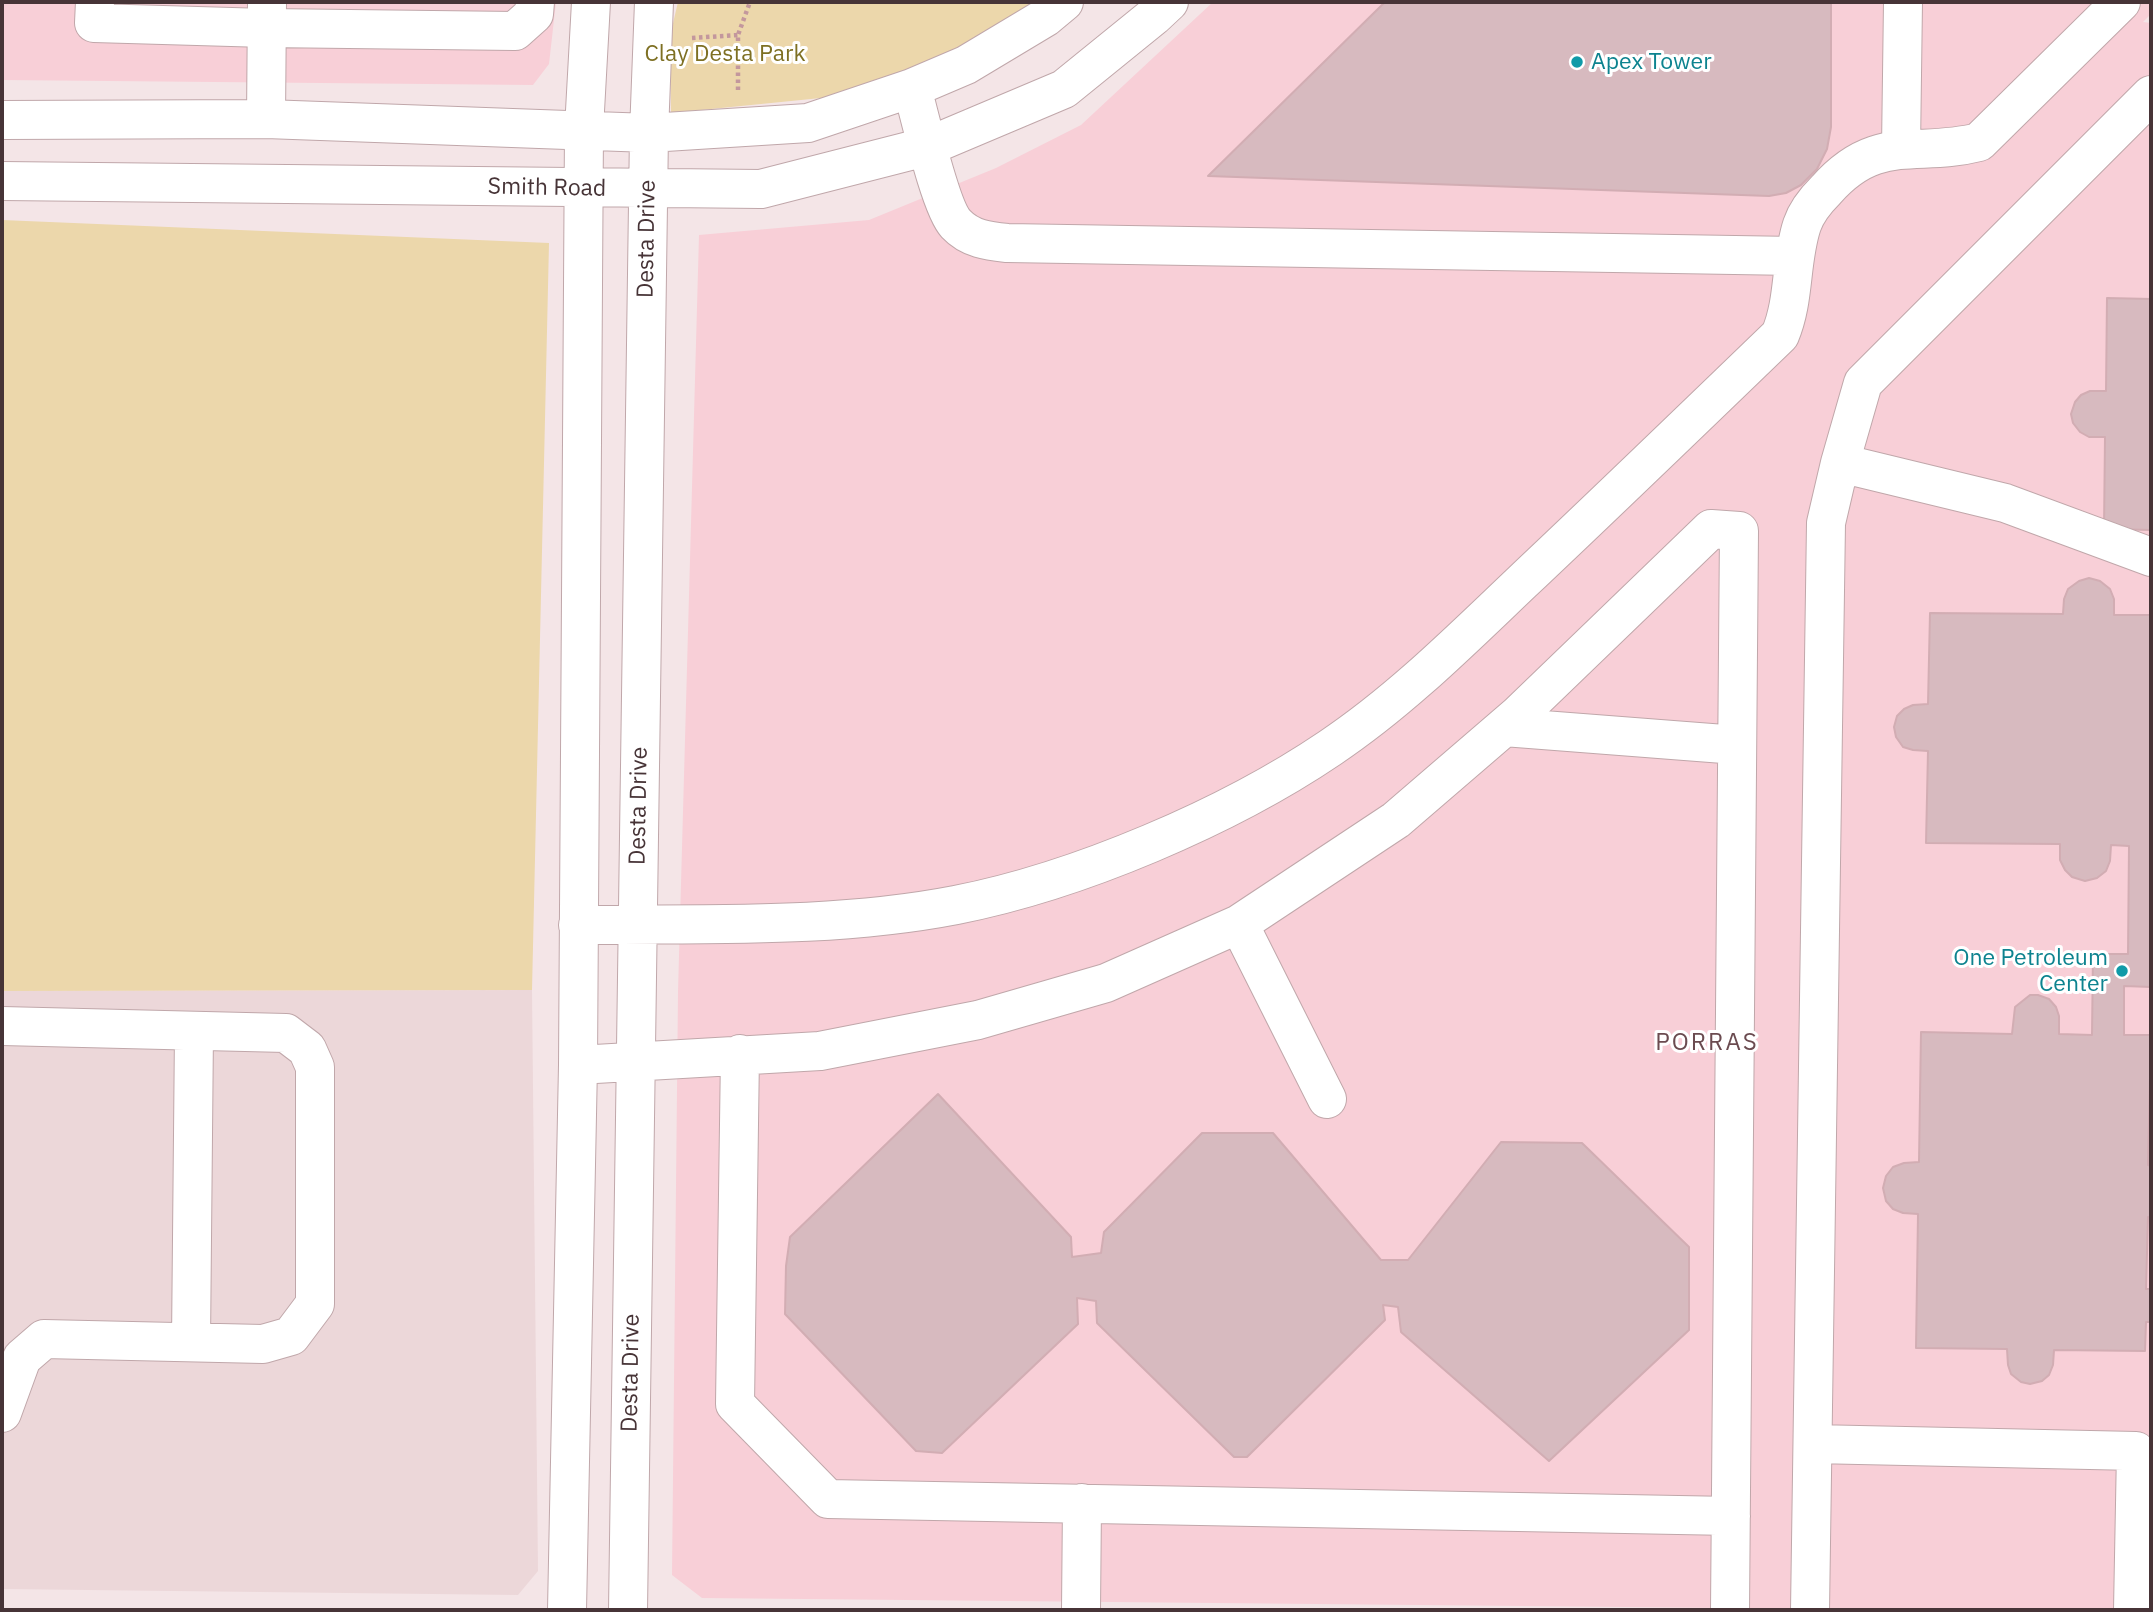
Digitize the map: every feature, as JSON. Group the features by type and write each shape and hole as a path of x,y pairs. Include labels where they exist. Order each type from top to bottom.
{"street":[{"path":"94,2 94,23 266,15 515,31 534,14 535,2"},
{"path":"567,1610 578,1065 583,188 591,2"},
{"name":"Desta Drive","path":"628,1610 648,189 654,2"},
{"path":"2,120 265,119 649,133 808,124 912,88 966,65 1046,17 1064,2"},
{"name":"Smith Road","path":"2,181 761,189 929,146 1064,89 1169,2"},
{"path":"1901,148 1903,2"},
{"path":"578,925 818,921 869,917 959,904 1050,880 1103,861 1161,838 1270,785 1333,746 1393,702 1780,335 1788,316 1802,223 1839,175 1865,159 1901,148 1963,146 1979,142 2121,2"},
{"path":"265,119 266,15"},
{"path":"912,88 948,214 968,234 983,240 1007,243 1796,256"},
{"path":"1810,1610 1826,523 1863,383 2151,96"},
{"path":"1840,463 2005,503 2151,557"},
{"path":"578,1065 820,1051 978,1020 1106,983 1239,924 1396,820 1504,727 1711,529 1738,531 1730,1610"},
{"path":"1504,727 1737,745"},
{"path":"1239,924 1327,1099"},
{"path":"2,1026 286,1033 307,1049 314,1067 314,1304 291,1336 263,1344 44,1339 22,1358 2,1413"},
{"path":"191,1342 194,1031"},
{"path":"740,1054 735,1404 828,1499 1731,1516"},
{"path":"1812,1444 2136,1451 2133,1610"},
{"path":"1081,1610 1082,1503"}],"path":[{"path":"730,96 738,94 738,35 750,2"},
{"path":"680,39 738,35"}],"shaded area":[{"path":"2,2 556,2 549,64 533,85 2,80"},
{"path":"1213,2 2151,2 2151,14 2143,22 2151,23 2151,1610 702,1598 672,1575 678,992 699,235 869,220 996,168 1081,125"},
{"path":"532,990 538,1571 518,1595 2,1589 2,991"}],"green space":[{"name":"Clay Desta Park","path":"678,2 1044,2 926,76 841,96 671,113 670,36"},
{"path":"2,220 549,243 532,990 2,991"}],"building":[{"name":"Apex Tower","path":"1385,2 1831,2 1831,127 1827,149 1817,169 1801,185 1786,193 1769,196 1208,176"},
{"path":"2107,298 2151,299 2151,530 2104,529 2105,437 2089,437 2080,432 2073,423 2071,414 2081,395 2090,391 2106,391"},
{"name":"One Petroleum Center","path":"2089,578 2100,581 2110,589 2114,599 2114,615 2151,615 2151,987 2124,986 2124,1035 2151,1035 2148,1165 2151,1166 2151,1217 2148,1217 2146,1289 2151,1289 2151,1322 2146,1322 2145,1351 2054,1350 2049,1375 2042,1381 2030,1384 2021,1382 2011,1374 2007,1349 1916,1348 1918,1214 1893,1209 1886,1201 1883,1188 1886,1176 1893,1167 1919,1162 1921,1032 2012,1034 2015,1007 2030,995 2038,995 2049,999 2056,1007 2059,1034 2092,1035 2093,954 2128,954 2129,846 2111,845 2106,871 2097,878 2085,881 2072,877 2065,870 2060,860 2060,844 1926,843 1928,751 1903,747 1896,737 1894,727 1897,716 1904,709 1928,704 1930,613 2063,614 2068,589"},
{"path":"938,1094 1071,1237 1072,1257 1101,1253 1104,1232 1202,1133 1273,1133 1381,1260 1408,1260 1501,1142 1582,1143 1689,1247 1689,1330 1549,1461 1401,1332 1398,1307 1383,1305 1385,1320 1247,1457 1234,1457 1097,1323 1096,1301 1077,1298 1078,1324 942,1453 916,1451 785,1314 786,1266 790,1237"}],"place":[{"name":"Apex Tower","path":"1577,62"},
{"name":"One Petroleum Center","path":"2122,971"}],"district":[{"name":"PORRAS","path":"1707,1043"}]}
